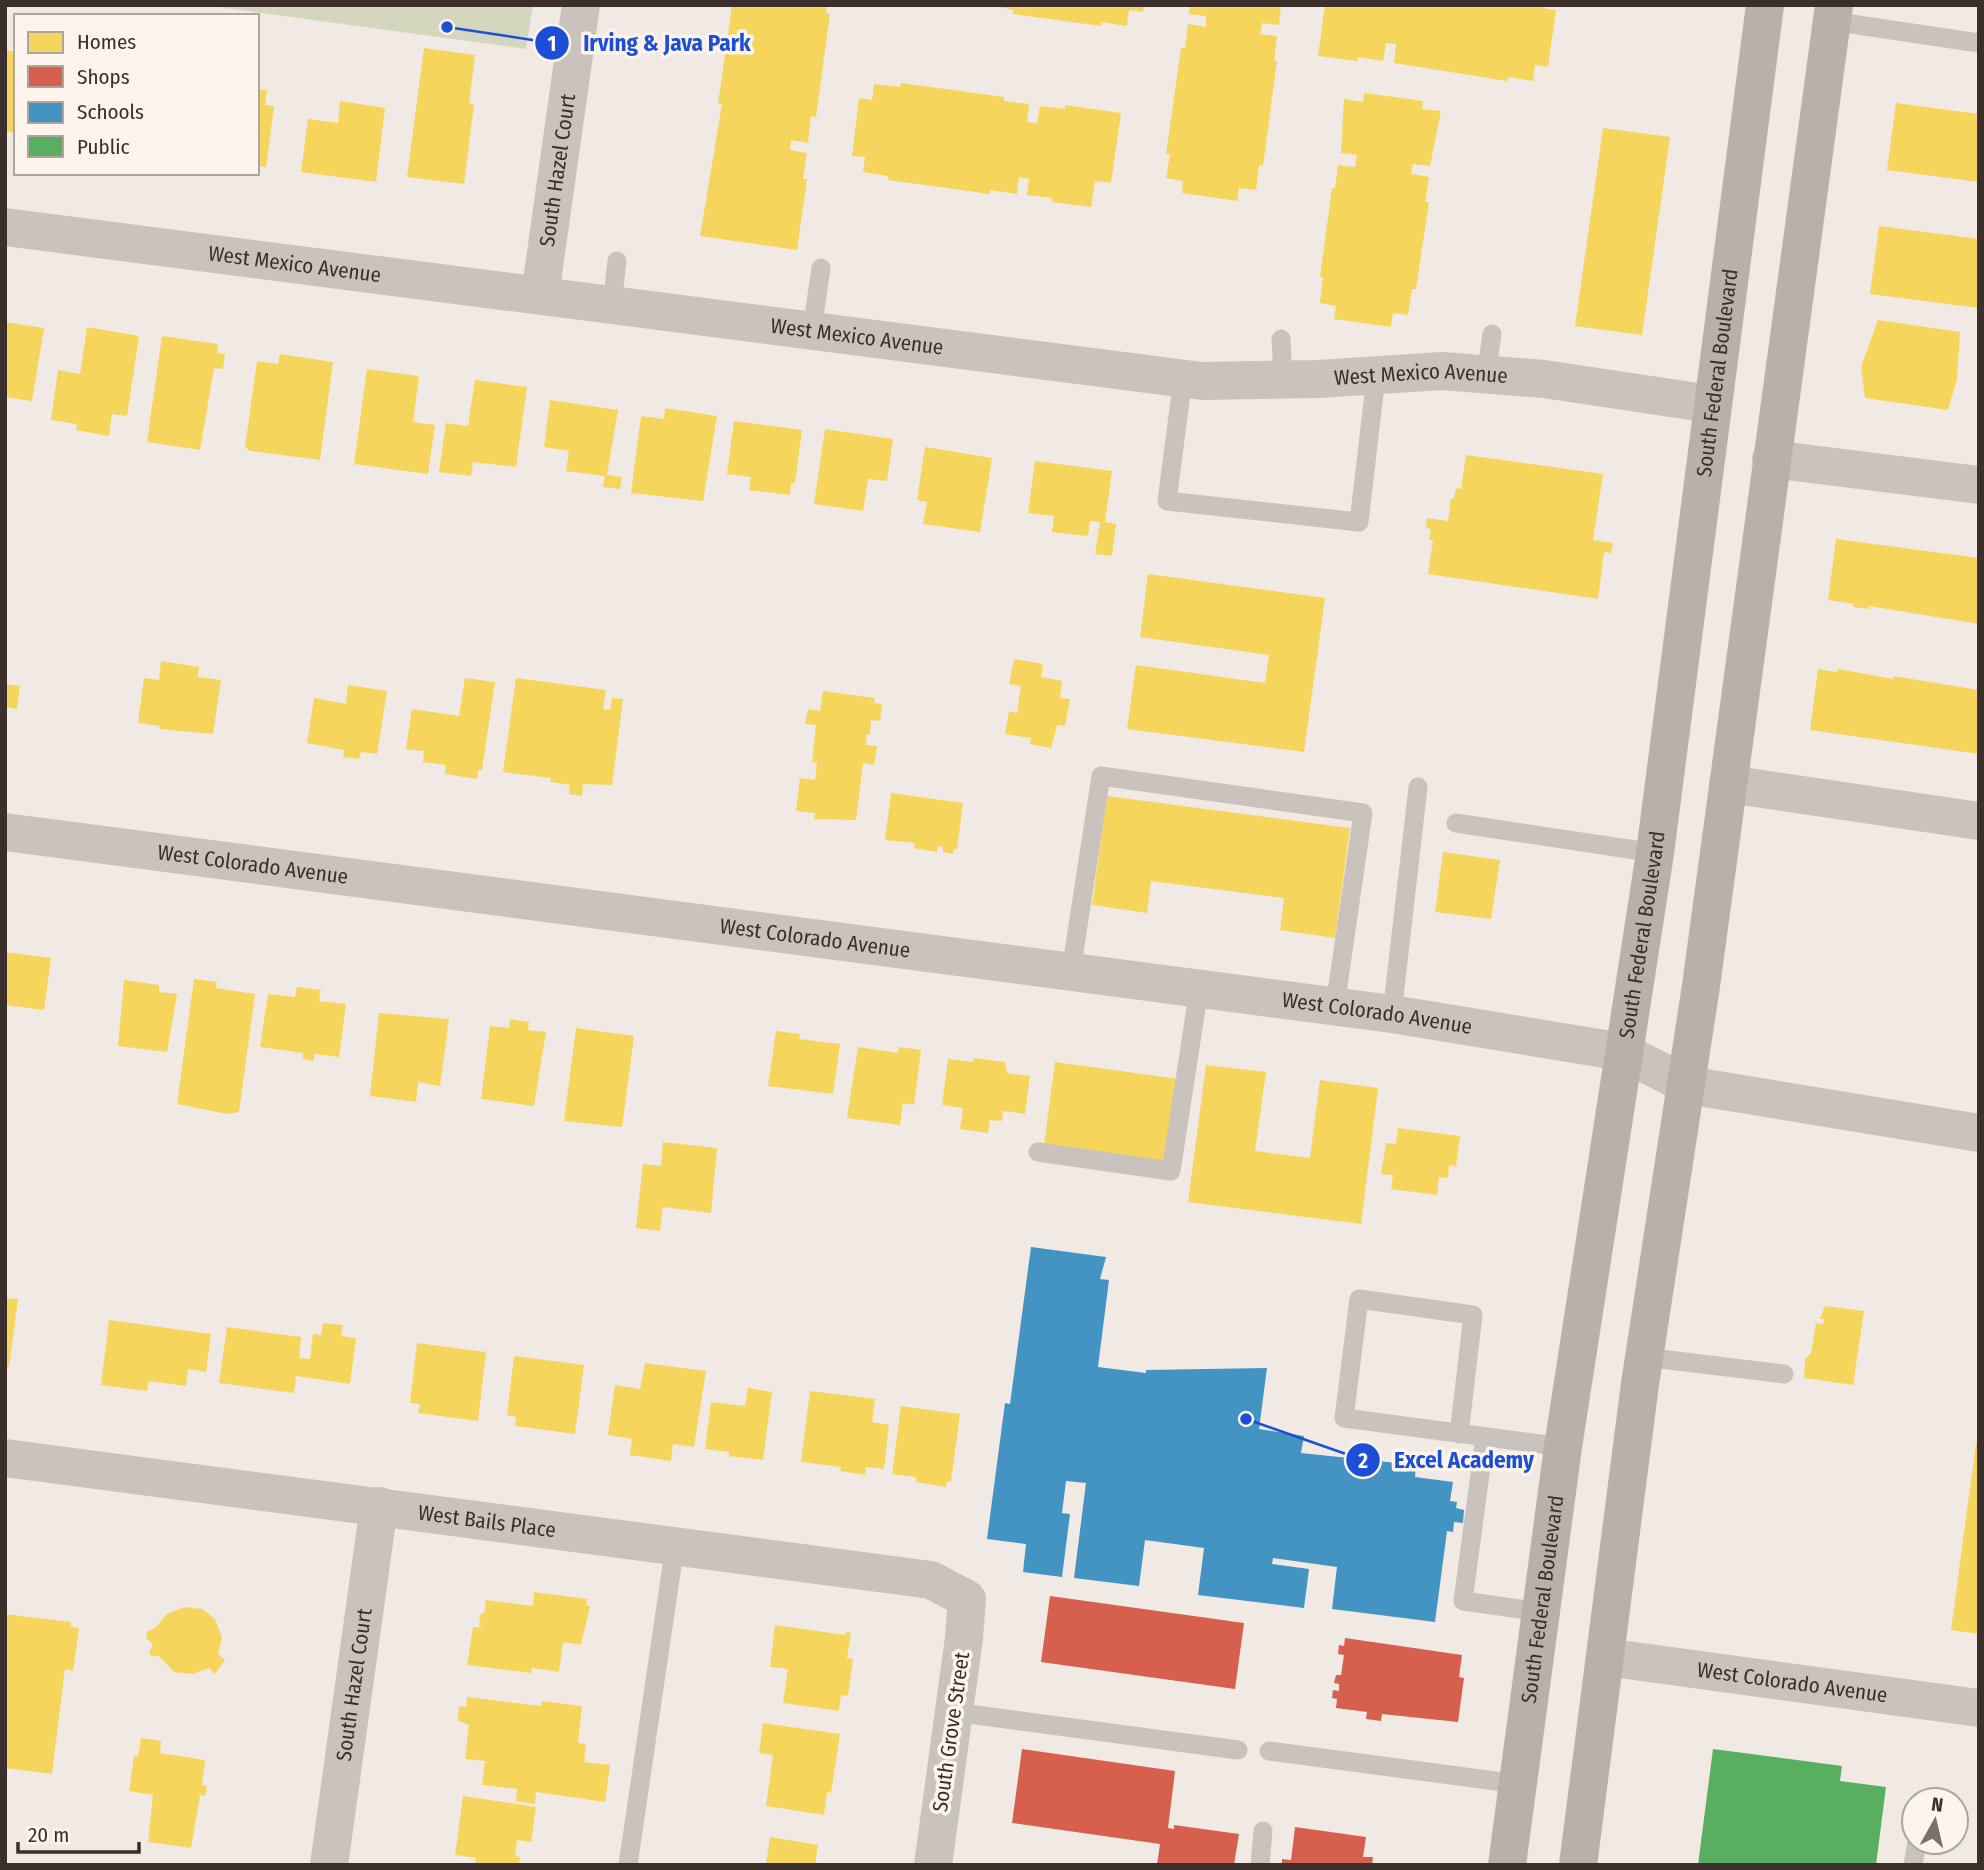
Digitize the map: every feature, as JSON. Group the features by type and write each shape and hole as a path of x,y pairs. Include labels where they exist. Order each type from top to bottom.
{"main road":[{"name":"South Federal Boulevard","path":"1507,1865 1563,1447 1655,853 1711,404 1765,5"},
{"path":"1578,1865 1644,1357 1687,1085 1833,13"}],"street":[{"name":"South Hazel Court","path":"540,295 581,5"},
{"name":"West Mexico Avenue","path":"5,227 1183,378 1283,379 1376,376 1441,370 1544,380 1711,404"},
{"path":"1771,459 1979,485"},
{"path":"1728,783 1979,821"},
{"name":"West Colorado Avenue","path":"5,832 1392,1014 1623,1052 1687,1085 1979,1133"},
{"name":"West Bails Place","path":"5,1458 931,1580 967,1599"},
{"name":"South Hazel Court","path":"329,1865 379,1506"},
{"name":"South Grove Street","path":"933,1865 967,1599"},
{"name":"West Colorado Avenue","path":"1605,1657 1979,1708"}],"lane":[{"path":"1833,13 1979,43"},
{"path":"611,304 617,261"},
{"path":"812,330 821,268"},
{"path":"1486,375 1492,334"},
{"path":"1281,339 1283,379"},
{"path":"1183,378 1167,501 1359,522 1376,376"},
{"path":"1071,971 1101,776 1363,813 1335,1006"},
{"path":"1392,1014 1418,787"},
{"path":"1456,823 1655,853"},
{"path":"1038,1152 1171,1171 1199,989"},
{"path":"1459,1434 1473,1315 1359,1299 1344,1418 1459,1434 1563,1447"},
{"path":"1644,1357 1784,1374"},
{"path":"1485,1437 1463,1601 1541,1612"},
{"path":"628,1865 675,1545"},
{"path":"954,1712 1238,1750"},
{"path":"1269,1751 1518,1784"},
{"path":"1260,1865 1264,1831"}],"green space":[{"path":"203,5 533,5 526,49"}],"building: Homes":[{"path":"732,5 827,5 826,13 830,14 816,117 811,116 808,143 791,140 790,150 807,153 803,179 807,179 797,250 700,236 722,104 718,104"},
{"path":"991,5 1144,5 1143,12 1129,10 1127,26 1101,22 1101,26 1013,14 1013,10"},
{"path":"1190,5 1281,5 1279,25 1262,23 1260,34 1277,36 1274,61 1277,61 1263,166 1259,165 1256,190 1239,188 1237,201 1182,193 1183,181 1166,178 1170,154 1166,154 1181,48 1185,48 1188,24 1206,27 1206,16 1189,14"},
{"path":"1325,5 1543,5 1543,8 1556,10 1548,67 1535,65 1533,81 1508,77 1507,81 1394,63 1396,44 1386,43 1383,61 1318,56"},
{"path":"424,48 475,55 469,103 474,104 464,184 407,177"},
{"path":"5,50 14,52 14,133 5,131"},
{"path":"901,83 1004,97 1004,101 1029,104 1027,122 1037,123 1040,106 1065,109 1065,105 1121,113 1111,183 1095,181 1091,207 1052,202 1052,198 1027,195 1029,179 1019,177 1017,194 990,190 990,194 888,180 888,176 863,172 865,157 852,156 859,98 872,100 874,84 900,87"},
{"path":"259,89 267,90 265,105 274,106 266,167 259,166"},
{"path":"1364,93 1423,101 1422,109 1441,111 1430,166 1413,164 1411,174 1429,177 1425,202 1429,202 1416,289 1412,289 1408,315 1393,313 1391,327 1334,319 1336,306 1320,303 1323,278 1320,277 1332,188 1335,188 1338,165 1355,167 1357,155 1341,153 1344,99 1363,102"},
{"path":"340,101 385,108 376,182 301,172 308,119 338,123"},
{"path":"1896,103 1979,114 1979,182 1887,170"},
{"path":"1603,128 1670,137 1642,335 1575,326"},
{"path":"1879,226 1979,239 1979,308 1870,294"},
{"path":"1878,320 1960,332 1957,379 1948,410 1865,398 1861,367"},
{"path":"5,322 44,328 32,401 5,397"},
{"path":"87,327 139,336 127,416 112,414 109,436 76,430 77,424 51,420 58,370 80,374"},
{"path":"162,336 218,344 217,353 225,354 223,369 214,368 200,450 147,442"},
{"path":"280,354 333,362 320,460 250,451 245,447 257,361 278,364"},
{"path":"367,369 419,376 413,422 435,425 428,474 354,464"},
{"path":"475,380 527,387 516,467 473,462 471,476 439,472 446,423 468,426"},
{"path":"550,400 618,410 607,475 622,477 620,489 603,487 605,476 566,471 569,451 544,447"},
{"path":"665,408 717,416 703,501 631,493 641,416 664,419"},
{"path":"734,421 802,430 795,483 791,483 790,495 749,490 751,477 727,474"},
{"path":"825,429 893,439 887,481 868,479 863,511 814,504"},
{"path":"925,447 992,458 980,532 923,524 927,502 917,500"},
{"path":"1466,455 1603,474 1593,540 1613,543 1611,553 1604,552 1598,599 1428,574 1433,540 1429,540 1431,529 1426,528 1427,518 1448,521 1451,498 1454,499 1456,488 1461,489"},
{"path":"1035,461 1112,471 1105,522 1116,524 1112,556 1095,554 1100,522 1090,521 1088,536 1052,532 1054,516 1028,513"},
{"path":"1836,539 1979,558 1979,624 1869,606 1869,609 1853,607 1854,604 1828,600"},
{"path":"1148,574 1325,598 1304,752 1127,729 1136,665 1265,683 1269,655 1140,637"},
{"path":"1014,659 1043,664 1041,677 1062,681 1060,698 1070,699 1065,726 1057,725 1051,748 1030,744 1031,738 1005,734 1009,711 1017,713 1021,686 1009,684"},
{"path":"161,661 199,667 198,677 221,680 213,734 159,729 160,726 138,723 144,678 159,680"},
{"path":"1818,669 1837,672 1838,669 1893,679 1893,676 1979,690 1979,754 1810,730"},
{"path":"465,678 495,682 482,770 478,770 477,779 445,774 446,765 423,762 424,751 406,749 412,709 459,716"},
{"path":"516,678 606,690 603,709 610,710 612,698 623,699 612,785 583,784 582,796 569,794 570,785 550,782 551,778 503,772"},
{"path":"5,684 20,686 17,709 5,707"},
{"path":"348,685 387,691 377,754 361,752 359,759 343,757 344,750 307,743 314,698 346,704"},
{"path":"823,691 875,698 874,703 882,704 880,721 871,720 870,735 867,734 866,745 877,746 874,765 863,763 856,820 814,819 815,813 796,811 800,778 815,780 817,763 812,762 816,725 805,724 808,709 820,711"},
{"path":"891,793 963,803 957,849 954,849 953,854 943,852 943,847 938,846 937,852 914,848 915,843 885,840"},
{"path":"1107,796 1350,828 1335,938 1280,930 1284,898 1151,881 1147,913 1092,905"},
{"path":"1443,852 1500,860 1491,919 1435,912"},
{"path":"5,952 51,958 44,1010 5,1005"},
{"path":"194,979 217,982 216,988 255,994 239,1112 227,1114 177,1104"},
{"path":"124,980 159,985 159,992 177,994 167,1052 118,1046"},
{"path":"297,987 321,990 319,1001 346,1004 339,1057 314,1054 314,1061 303,1059 303,1053 260,1047 268,994 295,997"},
{"path":"379,1013 449,1019 440,1086 418,1082 416,1102 370,1096"},
{"path":"510,1019 529,1022 528,1030 546,1032 534,1106 481,1099 490,1026 509,1028"},
{"path":"576,1028 634,1036 622,1127 564,1121"},
{"path":"776,1031 800,1034 799,1039 840,1044 833,1094 768,1086"},
{"path":"858,1047 898,1053 899,1047 921,1050 914,1105 903,1103 900,1125 847,1118"},
{"path":"973,1058 1005,1062 1007,1073 1030,1076 1025,1114 1003,1111 1002,1121 990,1120 988,1133 960,1129 963,1108 942,1105 948,1059 973,1062"},
{"path":"1055,1062 1179,1079 1168,1162 1044,1145"},
{"path":"1206,1065 1266,1072 1255,1151 1310,1158 1320,1080 1378,1088 1361,1224 1188,1202"},
{"path":"1398,1128 1460,1136 1456,1166 1449,1165 1448,1178 1439,1177 1437,1195 1391,1189 1393,1175 1381,1174 1386,1143 1396,1144"},
{"path":"663,1142 717,1148 711,1213 663,1207 660,1231 636,1228 643,1164 661,1166"},
{"path":"5,1298 18,1299 9,1367 5,1367"},
{"path":"1825,1306 1864,1311 1853,1385 1804,1378 1805,1359 1811,1353 1816,1323 1823,1324 1824,1319 1820,1319"},
{"path":"109,1320 211,1334 206,1372 188,1369 186,1386 149,1381 147,1391 101,1385"},
{"path":"323,1323 343,1325 341,1336 356,1338 350,1384 296,1376 294,1393 219,1383 227,1327 301,1337 299,1358 310,1359 313,1334 321,1335"},
{"path":"417,1343 486,1352 478,1421 418,1413 420,1404 410,1403"},
{"path":"514,1356 584,1365 575,1434 515,1426 516,1417 507,1415"},
{"path":"645,1363 706,1371 694,1447 673,1444 671,1461 630,1455 632,1439 608,1435 615,1385 640,1389"},
{"path":"748,1388 772,1392 763,1460 729,1456 729,1452 705,1449 711,1402 745,1406"},
{"path":"810,1391 875,1399 872,1422 889,1425 884,1469 866,1467 865,1475 840,1471 841,1467 801,1462"},
{"path":"901,1406 960,1414 951,1482 947,1481 946,1487 916,1482 916,1477 892,1474"},
{"path":"1976,1443 1979,1444 1979,1634 1951,1630"},
{"path":"534,1592 587,1599 586,1606 590,1606 581,1645 563,1642 559,1672 532,1668 531,1673 467,1665 473,1627 482,1628 479,1625 486,1600 533,1606"},
{"path":"184,1607 202,1609 215,1619 222,1637 218,1654 225,1660 215,1674 209,1668 193,1674 174,1672 158,1655 152,1657 149,1653 153,1644 146,1638 147,1632 156,1627 167,1614"},
{"path":"5,1614 71,1622 71,1627 79,1628 73,1671 65,1669 52,1774 5,1768"},
{"path":"775,1625 845,1635 846,1632 851,1633 847,1658 853,1659 848,1696 841,1695 839,1711 783,1703 788,1669 770,1667"},
{"path":"467,1697 541,1706 542,1701 582,1706 578,1743 586,1744 584,1762 610,1765 605,1802 536,1792 535,1804 516,1801 517,1789 482,1785 485,1761 465,1759 469,1725 458,1721 459,1706 466,1707"},
{"path":"763,1723 840,1734 831,1793 827,1792 824,1815 766,1806 773,1755 759,1753"},
{"path":"141,1738 161,1741 160,1753 205,1760 202,1785 207,1786 205,1796 200,1795 191,1848 148,1842 153,1795 129,1791 134,1756 138,1757"},
{"path":"463,1796 536,1807 531,1842 517,1840 515,1856 520,1857 519,1865 475,1865 476,1858 455,1855"},
{"path":"770,1837 818,1845 815,1865 766,1865"}],"building: Shops":[{"path":"1050,1596 1244,1623 1235,1689 1041,1662"},
{"path":"1345,1638 1462,1655 1459,1677 1464,1678 1458,1722 1382,1714 1381,1721 1366,1719 1367,1712 1336,1708 1337,1699 1332,1698 1333,1690 1339,1691 1339,1684 1334,1683 1336,1675 1341,1675 1344,1655 1338,1654 1339,1645 1344,1646"},
{"path":"1022,1749 1175,1771 1168,1828 1174,1829 1174,1825 1239,1834 1234,1865 1157,1865 1160,1844 1012,1823"},
{"path":"1295,1827 1366,1837 1363,1857 1373,1857 1372,1865 1282,1865 1282,1859 1291,1860"}],"building: Schools":[{"path":"1031,1247 1106,1257 1100,1279 1109,1280 1098,1367 1146,1373 1146,1370 1267,1368 1259,1429 1304,1436 1301,1453 1416,1465 1415,1477 1453,1482 1450,1501 1457,1502 1456,1508 1464,1510 1463,1523 1454,1522 1453,1532 1447,1531 1435,1622 1332,1609 1337,1567 1273,1558 1272,1564 1309,1569 1304,1608 1198,1595 1204,1548 1145,1540 1139,1586 1074,1578 1086,1483 1066,1481 1062,1513 1070,1514 1062,1577 1023,1572 1026,1544 987,1539 1005,1403 1010,1404"}],"building: Public":[{"path":"1713,1749 1842,1766 1840,1781 1886,1787 1876,1865 1698,1865"}],"place":[{"name":"Irving & Java Park","path":"447,27"},
{"name":"Excel Academy","path":"1246,1419"}]}
